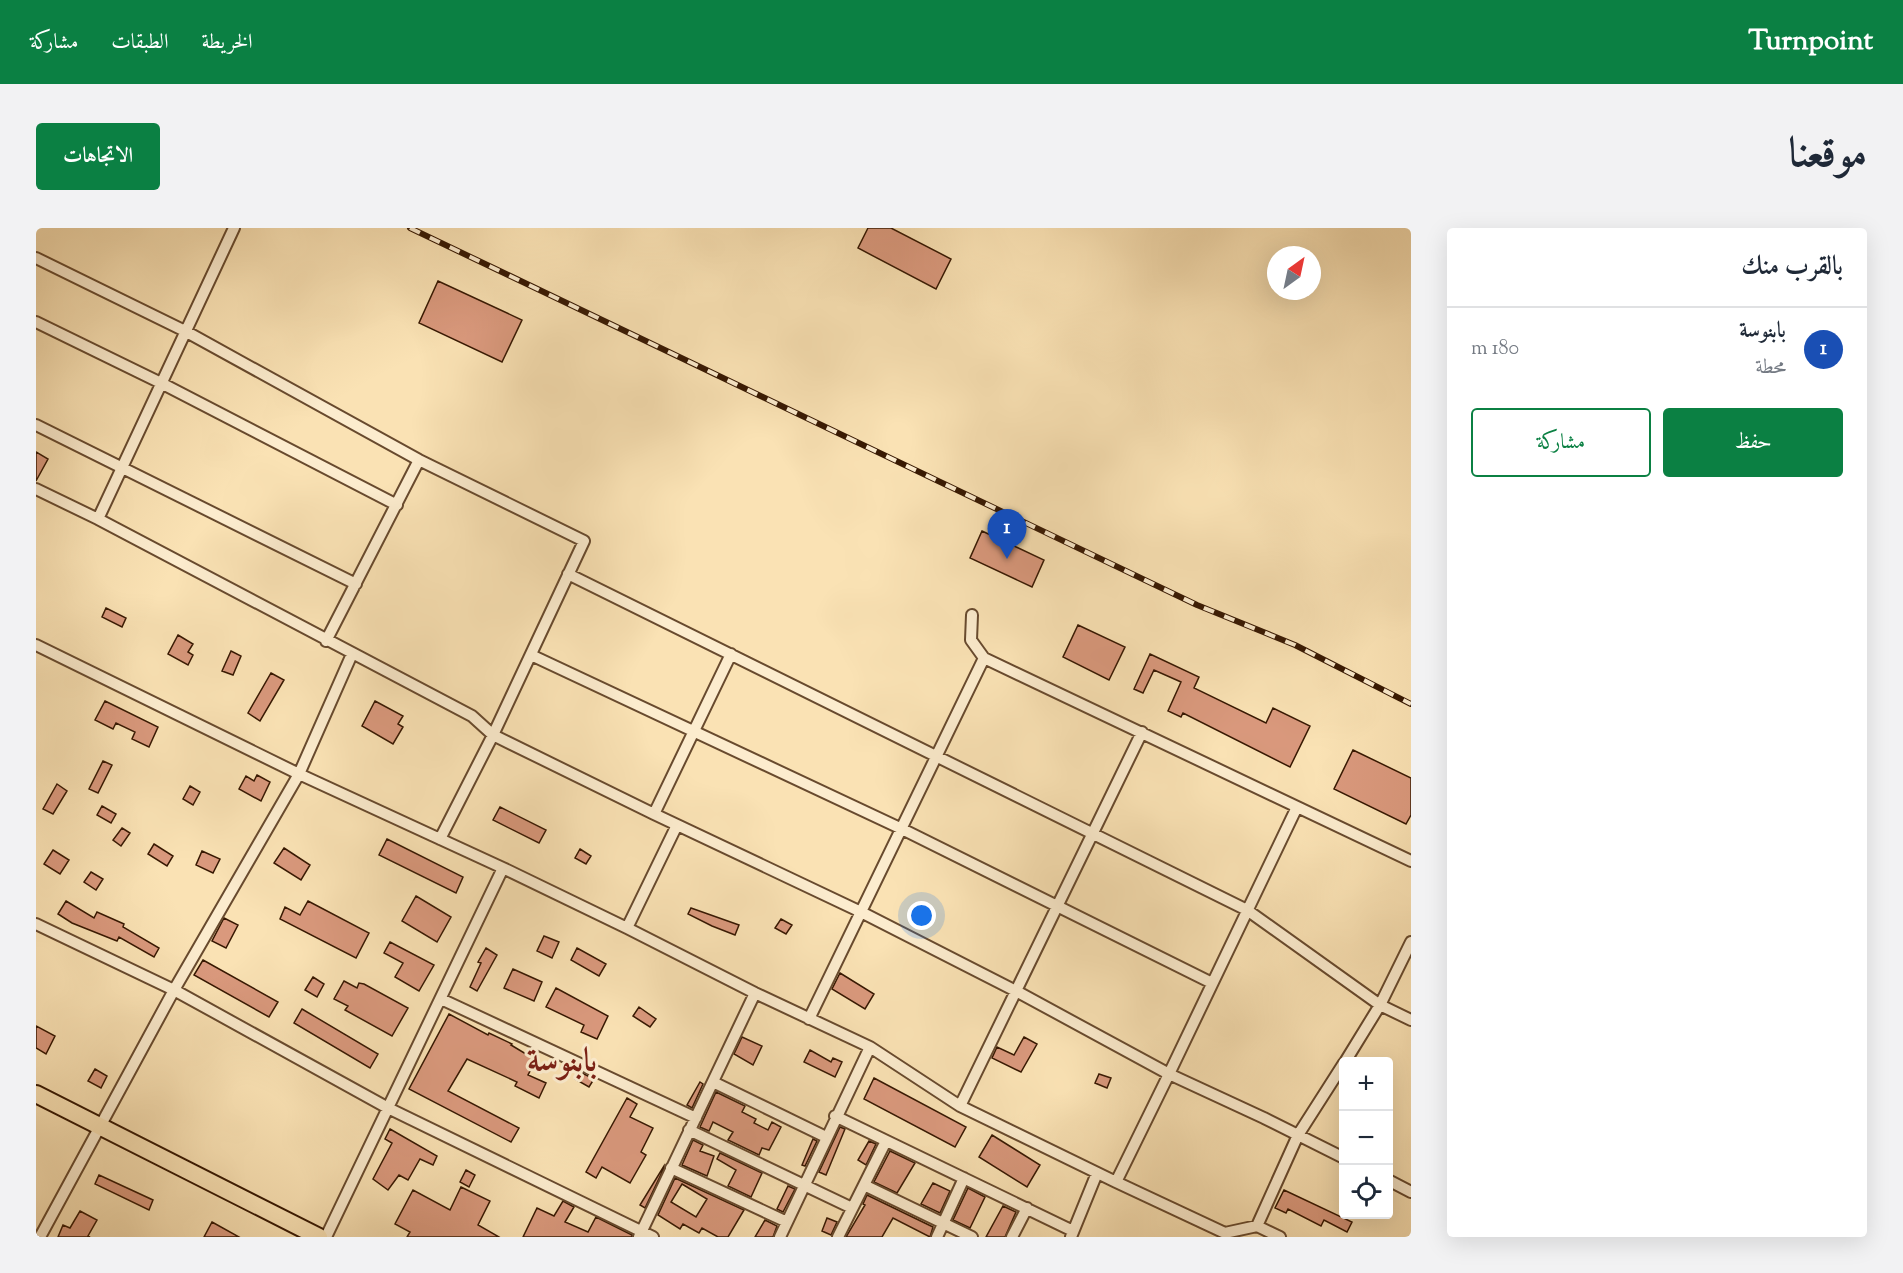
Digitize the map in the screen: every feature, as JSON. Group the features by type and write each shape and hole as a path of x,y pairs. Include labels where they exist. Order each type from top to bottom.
{"main road":[{"path":"36,1094 102,1125 319,1237"}],"street":[{"path":"98,519 234,228"},
{"path":"36,258 185,331 419,460 585,541 493,735 440,839"},
{"path":"36,322 161,382 397,505"},
{"path":"36,425 356,584"},
{"path":"326,641 419,460"},
{"path":"36,489 98,519 472,716 493,735 861,912 1016,990 1169,1074 1339,1155"},
{"path":"568,574 1247,910 1380,1005 1411,1020"},
{"path":"972,615 971,640 984,658 1411,861"},
{"path":"36,645 299,774 503,868 755,993 870,1047 960,1106 1224,1235 1257,1226 1280,1237"},
{"path":"40,1237 174,990 299,774 352,654"},
{"path":"654,814 731,654"},
{"path":"531,655 902,829 1212,983"},
{"path":"809,1019 984,658"},
{"path":"960,1106 1142,732"},
{"path":"1116,1182 1297,807"},
{"path":"627,928 677,825"},
{"path":"326,1237 503,868"},
{"path":"36,924 174,990 388,1108 639,1235 653,1237"},
{"path":"1347,1057 1380,1005 1411,942"},
{"path":"639,1235 755,993"},
{"path":"441,999 696,1118"},
{"path":"780,1237 835,1116 870,1047"},
{"path":"1257,1226 1299,1135 1339,1070"},
{"path":"713,1082 826,1137"},
{"path":"835,1116 1027,1208 1072,1234 1097,1173"},
{"path":"689,1130 852,1208"},
{"path":"838,1237 886,1141"},
{"path":"671,1168 787,1222"},
{"path":"937,1237 964,1178"},
{"path":"1393,1182 1411,1192"},
{"path":"864,1185 972,1237"},
{"path":"1012,1237 1027,1208"}],"building":[{"path":"868,228 891,228 951,259 936,289 858,248"},
{"path":"438,281 522,320 502,362 419,323"},
{"path":"36,452 48,459 36,481"},
{"path":"982,531 1044,560 1032,587 970,558"},
{"path":"106,608 126,618 122,627 102,617"},
{"path":"1078,625 1125,647 1109,680 1063,657"},
{"path":"178,635 193,644 188,652 193,655 188,665 168,654"},
{"path":"231,651 241,656 233,675 222,671"},
{"path":"1150,654 1199,677 1194,688 1266,723 1273,708 1310,726 1290,767 1183,713 1181,717 1168,711 1181,682 1154,670 1143,693 1134,689"},
{"path":"271,673 284,680 260,721 248,713"},
{"path":"105,701 158,727 149,747 132,739 135,732 116,723 113,729 95,720"},
{"path":"375,701 403,716 398,724 403,727 393,744 362,726"},
{"path":"1353,750 1411,778 1411,815 1406,824 1334,789"},
{"path":"103,761 112,765 98,793 89,789"},
{"path":"257,775 270,782 261,801 239,789 246,776 254,781"},
{"path":"57,784 67,791 53,814 43,809"},
{"path":"190,786 200,792 193,805 183,799"},
{"path":"102,806 116,814 111,823 97,815"},
{"path":"500,807 546,830 539,843 493,820"},
{"path":"122,828 130,833 121,846 113,840"},
{"path":"387,839 463,877 456,893 379,855"},
{"path":"154,844 173,856 167,866 148,854"},
{"path":"284,848 310,865 301,880 274,863"},
{"path":"580,849 591,856 586,864 575,858"},
{"path":"53,850 69,860 60,874 44,864"},
{"path":"202,851 220,859 213,873 196,865"},
{"path":"91,872 103,879 96,890 84,882"},
{"path":"416,896 451,917 437,942 402,921"},
{"path":"66,901 94,918 97,912 124,924 123,927 159,948 154,957 119,937 117,941 72,923 58,914"},
{"path":"308,901 369,933 356,958 280,919 285,907 300,915"},
{"path":"691,908 739,925 735,935 688,914"},
{"path":"224,918 238,925 226,948 212,941"},
{"path":"781,919 792,925 786,934 775,928"},
{"path":"544,936 559,942 552,958 537,951"},
{"path":"390,942 434,965 419,991 395,977 403,963 384,953"},
{"path":"486,948 497,955 477,991 470,987 481,963 478,962"},
{"path":"577,948 606,964 599,976 571,960"},
{"path":"203,960 278,1002 269,1017 194,975"},
{"path":"513,969 542,982 534,1001 504,988"},
{"path":"840,973 874,994 865,1009 832,989"},
{"path":"313,977 324,984 317,997 305,990"},
{"path":"344,981 357,988 359,983 364,984 408,1008 392,1036 345,1010 348,1006 334,999"},
{"path":"556,988 608,1016 597,1039 581,1032 584,1025 546,1007"},
{"path":"639,1007 656,1019 650,1027 633,1016"},
{"path":"302,1009 378,1054 370,1068 294,1023"},
{"path":"449,1014 488,1035 489,1033 512,1044 536,1060 528,1075 546,1083 539,1098 515,1086 517,1082 467,1059 448,1091 519,1128 511,1142 409,1089"},
{"path":"36,1026 55,1036 46,1054 36,1048"},
{"path":"742,1037 762,1046 753,1065 734,1054"},
{"path":"1024,1037 1037,1044 1021,1072 992,1058 997,1047 1014,1055"},
{"path":"810,1050 831,1062 833,1058 842,1062 835,1077 804,1062"},
{"path":"95,1069 107,1076 101,1088 88,1081"},
{"path":"580,1072 594,1079 589,1087 575,1079"},
{"path":"1099,1074 1111,1078 1107,1088 1095,1083"},
{"path":"874,1078 966,1127 955,1147 864,1099"},
{"path":"700,1082 703,1084 692,1108 687,1105"},
{"path":"716,1092 745,1106 742,1112 756,1119 754,1123 768,1130 772,1122 781,1127 769,1150 762,1148 759,1155 728,1140 733,1132 713,1122 709,1131 700,1127"},
{"path":"627,1098 637,1104 630,1117 653,1128 641,1152 646,1155 630,1183 602,1167 596,1178 586,1172"},
{"path":"840,1127 845,1129 826,1175 819,1172"},
{"path":"390,1129 437,1156 433,1165 420,1159 408,1180 399,1175 388,1190 373,1179 392,1143 385,1139"},
{"path":"992,1135 1040,1165 1027,1187 979,1157"},
{"path":"813,1139 817,1141 805,1166 802,1165"},
{"path":"693,1140 703,1145 700,1151 714,1156 707,1176 682,1165"},
{"path":"869,1141 876,1144 866,1165 858,1160"},
{"path":"890,1151 915,1163 897,1193 874,1182"},
{"path":"720,1153 762,1173 751,1197 728,1186 736,1170 717,1159"},
{"path":"664,1166 664,1168 645,1208 640,1205"},
{"path":"466,1170 475,1175 469,1187 460,1182"},
{"path":"99,1175 153,1200 149,1210 95,1184"},
{"path":"675,1178 744,1210 728,1237 718,1237 702,1228 699,1233 683,1224 680,1229 658,1215","holes":["682,1184 707,1199 696,1217 671,1202"]},
{"path":"933,1183 950,1191 940,1213 921,1204"},
{"path":"788,1186 795,1189 783,1212 777,1209"},
{"path":"461,1187 490,1201 478,1225 499,1237 407,1237 410,1232 395,1224 413,1190 450,1210"},
{"path":"968,1188 985,1197 970,1228 953,1220"},
{"path":"1284,1190 1339,1216 1339,1219 1352,1222 1347,1232 1324,1220 1321,1226 1288,1209 1286,1213 1275,1208"},
{"path":"867,1195 933,1227 930,1237 893,1218 882,1237 846,1237 865,1205 863,1204"},
{"path":"563,1201 574,1207 565,1222 588,1232 596,1217 632,1237 523,1237 537,1208 554,1216"},
{"path":"1003,1206 1016,1212 1005,1237 986,1237"},
{"path":"80,1211 97,1220 88,1236 90,1237 58,1237 63,1225 70,1228"},
{"path":"827,1218 837,1222 831,1235 822,1231"},
{"path":"765,1220 777,1226 773,1237 755,1237"},
{"path":"212,1222 239,1237 204,1237"}],"railway":[{"path":"410,228 1197,605 1295,645 1411,704"}],"place":[{"name":"بابنوسة","path":"1007,559"}],"district":[{"name":"بابنوسة","path":"562,1059"}]}
